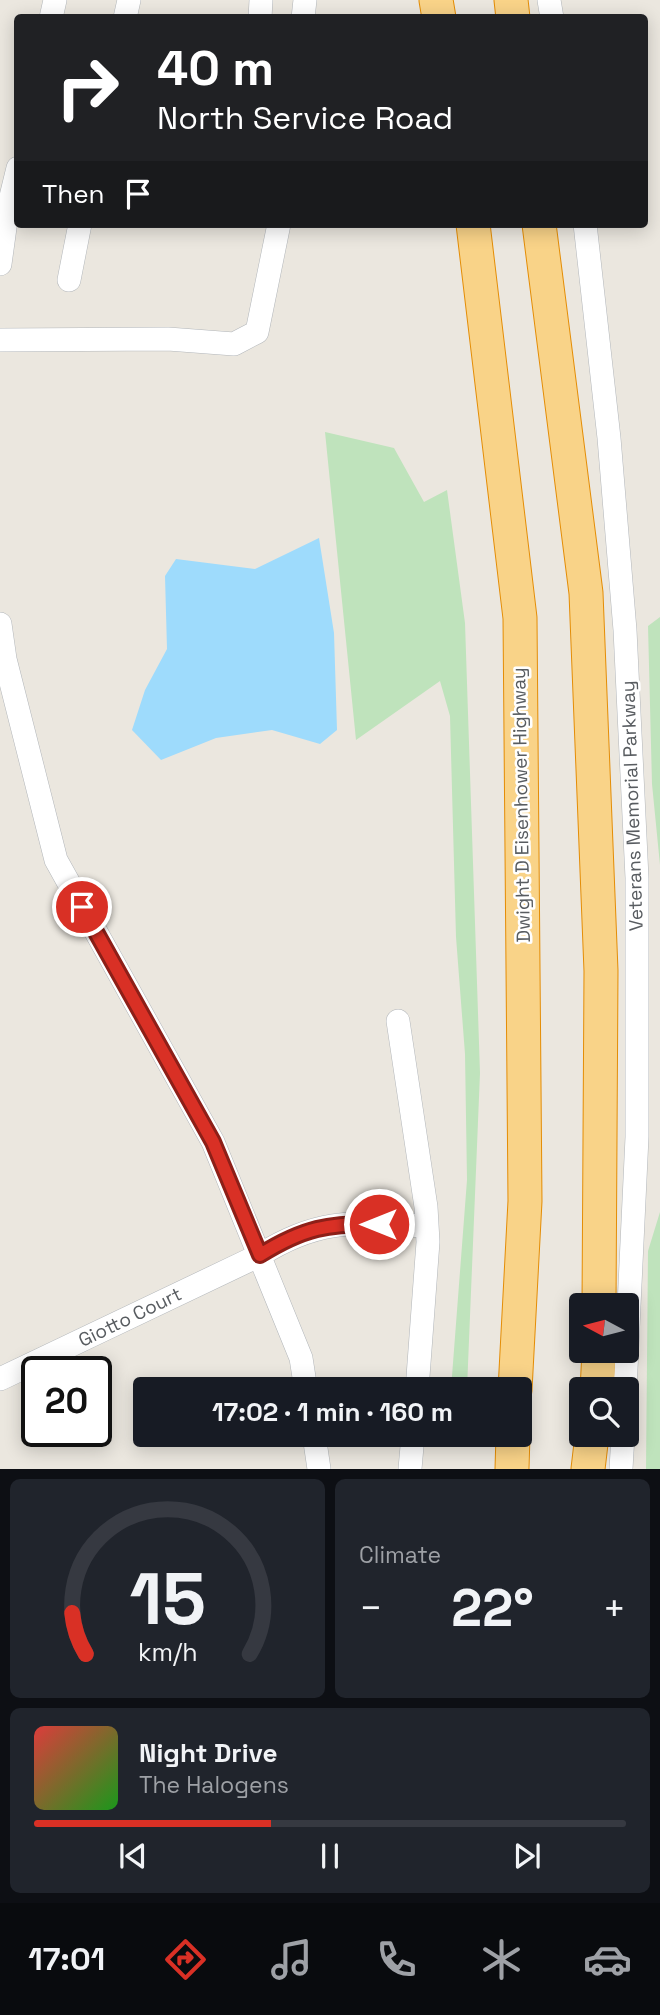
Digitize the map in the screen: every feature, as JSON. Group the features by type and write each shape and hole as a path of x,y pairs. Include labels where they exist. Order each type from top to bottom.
{"highway":[{"name":"Dwight D Eisenhower Highway","path":"473,228 520,618 525,1201 517,1377"},
{"path":"540,228 586,593 601,971 599,1293"},
{"path":"512,1469 513,1447"},
{"path":"588,1469 591,1447"}],"street":[{"path":"0,264 14,184"},
{"path":"69,280 79,228"},
{"path":"0,340 168,339 234,344 257,332 278,228"},
{"name":"Veterans Memorial Parkway","path":"585,228 610,438 625,630 637,877 637,1137 626,1377"},
{"path":"0,624 5,659 56,860 213,1142 300,1358 304,1377"},
{"path":"398,1021 427,1226 426,1282 417,1377"},
{"name":"Giotto Court","path":"0,1379 260,1255 298,1234 322,1226 350,1224 427,1226"},
{"path":"316,1447 319,1469"},
{"path":"410,1469 412,1447"},
{"path":"621,1469 622,1447"}],"green space":[{"path":"325,432 394,448 424,502 447,490 465,623 480,1073 467,1377 452,1377 467,1180 465,1054 456,937 450,716 440,681 356,740"},
{"path":"660,617 660,865 652,784 648,626"},
{"path":"660,1212 660,1469 646,1469 648,1251"}],"water":[{"path":"319,538 334,633 337,730 320,744 272,730 216,738 161,760 132,730 145,690 167,649 165,576 176,559 255,569"}],"route":[{"path":"82,907 213,1142 260,1255 278,1243 322,1226 379,1224"}]}
